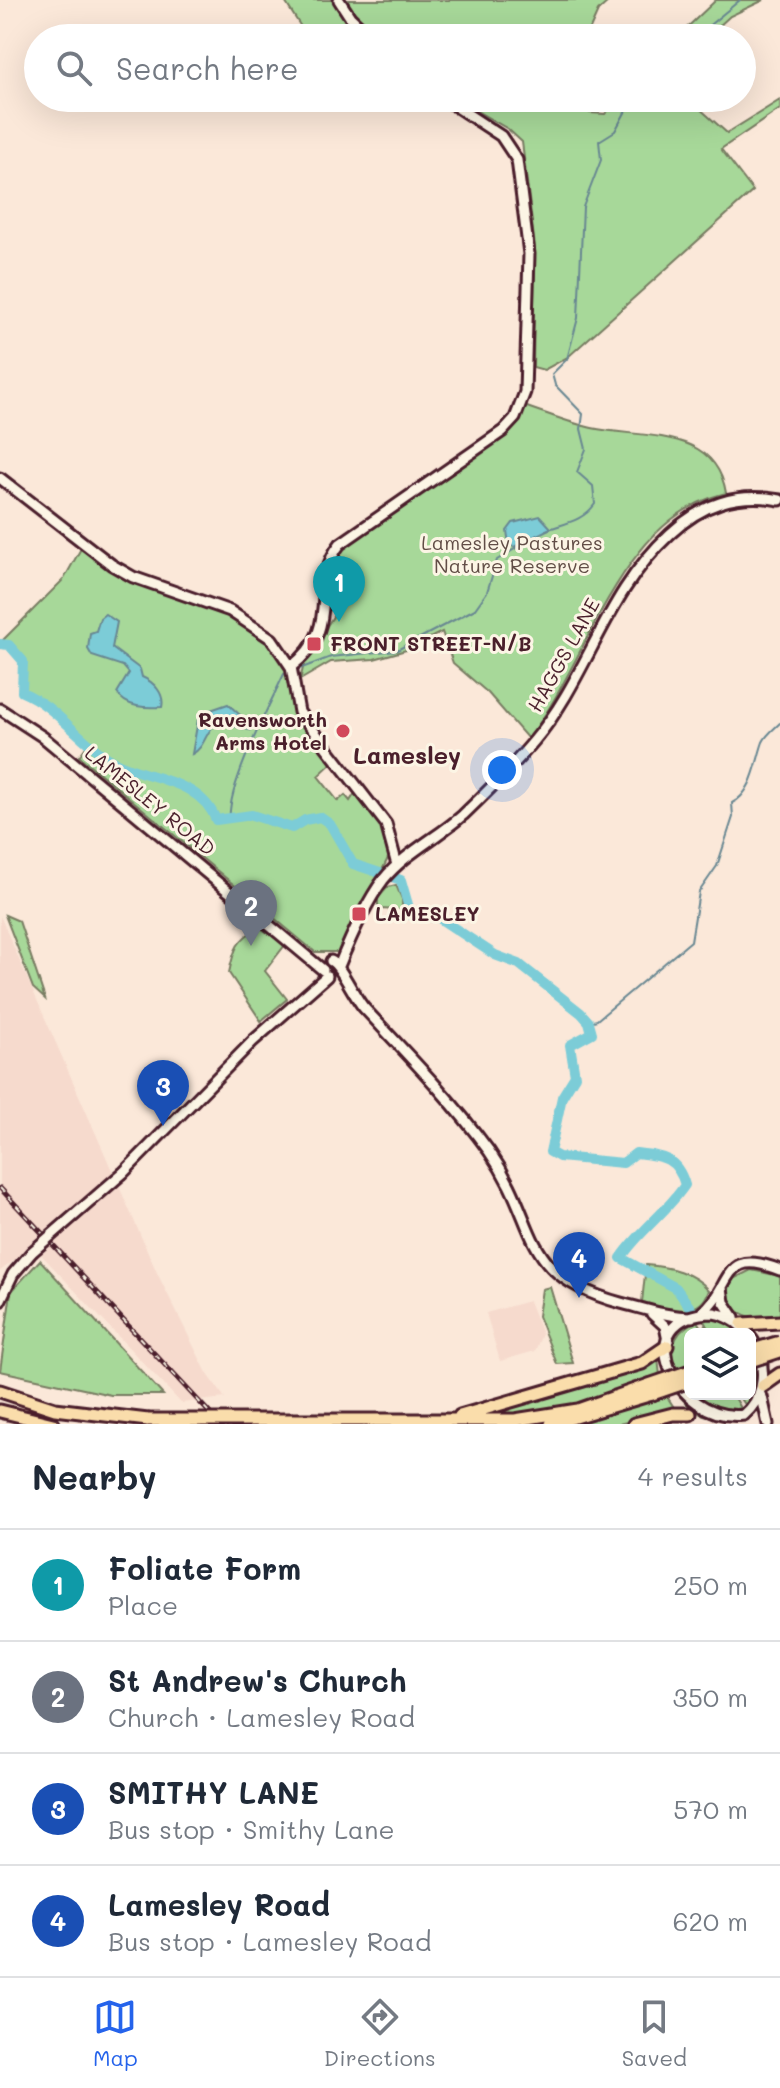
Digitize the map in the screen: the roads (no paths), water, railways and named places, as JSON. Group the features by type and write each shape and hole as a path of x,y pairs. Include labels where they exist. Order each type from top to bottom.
{"highway":[{"path":"739,1321 780,1322"},
{"path":"756,1349 780,1342"},
{"path":"444,1421 642,1363 668,1345"},
{"path":"756,1359 780,1351"},
{"path":"551,1424 651,1390 684,1374"},
{"path":"763,1390 780,1374"},
{"path":"0,1391 55,1409 148,1420 444,1421 515,1420 578,1410 684,1382"},
{"path":"0,1411 53,1424"},
{"path":"634,1424 673,1414 699,1419"}],"street":[{"path":"339,0 357,24"},
{"path":"291,667 317,634 325,615 326,568 340,544 503,431 522,403 529,254 517,160 501,136 464,112"},
{"path":"0,478 122,571 247,620 272,639 291,667 299,712 386,824 395,866"},
{"name":"HAGGS LANE","path":"0,1301 13,1274 32,1252 123,1173 253,1041 332,969 346,950 381,883 395,866 462,816 535,740 577,674 605,617 629,580 671,533 707,505 726,499 780,500"},
{"name":"LAMESLEY ROAD","path":"0,709 43,737 310,957 332,969"},
{"path":"332,969 403,1046 489,1152 548,1266 580,1290 643,1308 696,1316 714,1313 739,1321"},
{"path":"668,1345 677,1329 712,1302 727,1273 743,1263 757,1262 780,1270"},
{"path":"722,1284 724,1302 760,1351 768,1424"},
{"path":"643,1308 662,1322 668,1345 668,1384 699,1419 721,1424 737,1422 763,1390"}],"water":[{"path":"540,516 551,528 514,547 509,544 507,531 513,523"},
{"path":"105,614 117,622 112,648 140,669 142,677 158,689 162,707 143,707 126,702 117,693 129,673 123,666 92,656 88,649 90,633 96,631 100,618"},
{"path":"228,704 252,726 250,730 218,722 192,754 199,714"}],"waterway":[{"path":"711,24 740,0"},
{"path":"546,530 579,518 595,504 593,486 577,472 586,449 581,429 583,414 555,385 552,374 567,359 578,318 583,207 601,160 599,141 615,131 625,112"},
{"path":"294,671 331,657 397,650 475,609 487,592 497,560 537,535"},
{"path":"0,644 9,645 23,661 22,692 47,707 104,755 130,769 187,789 209,807 216,820 252,815 292,828 305,820 320,817 330,824 353,864 401,880 411,915 439,918 495,955 519,964 581,1013 589,1022 592,1033 570,1045 575,1076 562,1097 550,1152 559,1157 623,1163 636,1153 661,1157 673,1163 685,1185 621,1258 676,1288 691,1309"},
{"path":"230,820 241,768 284,674 288,673"},
{"path":"589,1022 597,1020 691,941 699,892 717,866 733,817 732,803 745,792 763,742 780,723"}],"railway":[{"path":"0,1188 220,1424"}],"place":[{"name":"Foliate Form","path":"339,622"},
{"name":"FRONT STREET-N/B","path":"314,644"},
{"name":"Ravensworth Arms Hotel","path":"343,731"},
{"name":"LAMESLEY","path":"359,914"},
{"name":"St Andrew's Church","path":"251,946"},
{"name":"SMITHY LANE","path":"163,1126"},
{"name":"Lamesley Road","path":"579,1298"}],"district":[{"name":"Lamesley","path":"407,756"}],"park label":[{"name":"Lamesley Pastures Nature Reserve","path":"512,554"}]}
